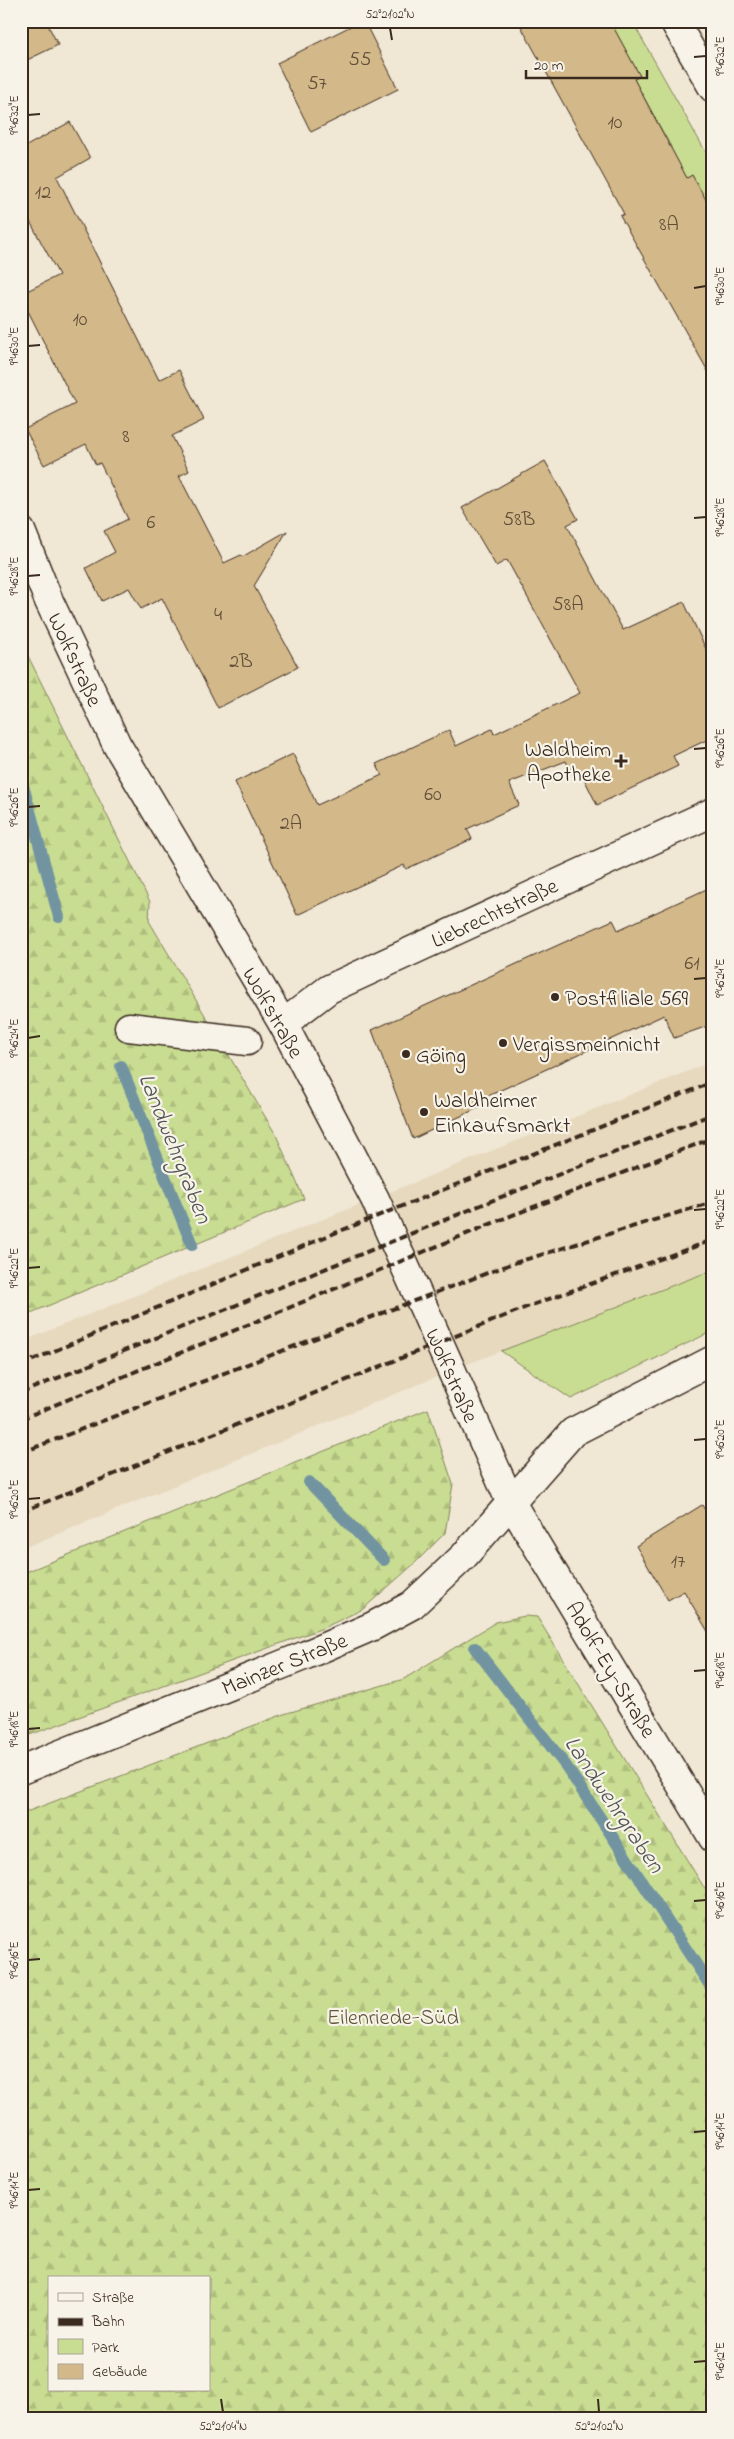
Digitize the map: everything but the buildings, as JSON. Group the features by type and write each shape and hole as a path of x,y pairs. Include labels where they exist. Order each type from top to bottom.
{"street":[{"path":"674,21 713,88"},
{"name":"Wolfstraße","path":"21,531 49,601 117,745 283,1024 375,1198 510,1501"},
{"name":"Liebrechtstraße","path":"283,1024 329,989 713,812"},
{"path":"129,1027 247,1041"},
{"name":"Mainzer Straße","path":"21,1770 373,1626 421,1596 464,1556 510,1501 573,1432 713,1360"},
{"name":"Adolf-Ey-Straße","path":"510,1501 713,1838"}],"shaded area":[{"path":"713,1061 713,1270 470,1363 21,1549 21,1342"}],"green space":[{"path":"600,21 632,21 713,165 713,212 667,190 671,147 634,79 640,76"},
{"path":"21,642 150,902 149,921 276,1135 304,1199 21,1317"},
{"path":"713,1270 713,1331 571,1399 501,1351"},
{"path":"428,1409 453,1484 445,1533 415,1563 363,1609 323,1628 21,1738 21,1574"},
{"name":"Eilenriede-Süd","path":"525,1616 537,1617 713,1902 713,2418 21,2418 21,1814 284,1714 404,1679 496,1622"}],"waterway":[{"name":"Landwehrgraben","path":"21,778 59,917"},
{"name":"Landwehrgraben","path":"121,1066 192,1245"},
{"name":"Landwehrgraben","path":"309,1482 384,1560"},
{"name":"Landwehrgraben","path":"475,1648 566,1766 713,1990"}],"railway":[{"path":"21,1365 325,1237 713,1082"},
{"path":"21,1393 496,1199 713,1114"},
{"path":"21,1419 505,1218 713,1138"},
{"path":"21,1453 232,1370 511,1264 713,1202"},
{"path":"21,1512 532,1305 713,1240"}],"place":[{"name":"Waldheim Apotheke","path":"621,761"},
{"name":"Postfiliale 569","path":"555,997"},
{"name":"Vergissmeinnicht","path":"503,1043"},
{"name":"Göing","path":"406,1054"},
{"name":"Waldheimer Einkaufsmarkt","path":"424,1112"}]}
